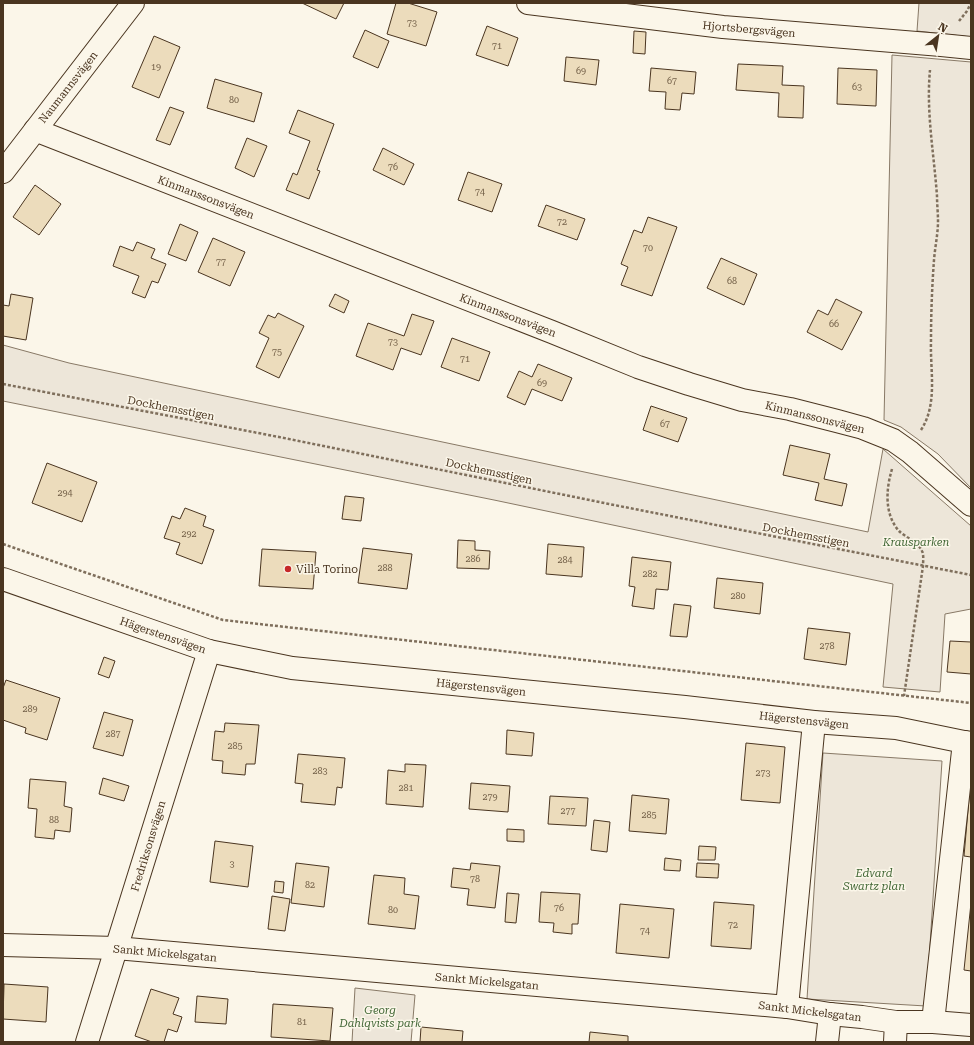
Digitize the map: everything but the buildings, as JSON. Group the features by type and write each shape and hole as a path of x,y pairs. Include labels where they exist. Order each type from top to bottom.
{"street":[{"name":"Naumannsvägen","path":"3,172 133,3"},
{"name":"Hjortsbergsvägen","path":"528,3 722,27 971,48"},
{"name":"Kinmanssonsvägen","path":"36,130 638,367 742,400 837,420 863,428 893,440 905,448 971,505"},
{"name":"Hägerstensvägen","path":"3,579 209,651 292,668 685,707 814,722 896,728 967,742"},
{"name":"Fredriksonsvägen","path":"87,1042 209,651"},
{"path":"787,1007 814,722"},
{"path":"933,1022 967,742"},
{"name":"Sankt Mickelsgatan","path":"3,945 116,948 787,1007 830,1014 862,1017 896,1032 933,1022 971,1025"},
{"path":"827,1042 830,1014"}],"path":[{"path":"926,422 929,415 931,401 930,343 934,259 938,221 935,173 929,119 928,83 932,44"},
{"name":"Dockhemsstigen","path":"3,384 279,437 971,575"},
{"path":"904,696 923,566 922,550 914,541 900,532 893,523 888,508 888,482 892,468 905,448"},
{"path":"3,544 223,620 971,703"}],"green space":[{"path":"919,3 971,3 971,37 917,31"},
{"path":"892,55 971,62 971,488 938,454 901,427 884,420"},
{"name":"Krausparken","path":"3,345 69,363 868,532 883,449 971,526 971,609 945,614 940,692 883,687 893,584 494,500 3,401"},
{"name":"Edvard Swartz plan","path":"823,753 942,761 926,1006 807,999"},
{"name":"Georg Dahlqvists park","path":"355,988 415,995 411,1042 352,1042"}],"place":[{"name":"Villa Torino","path":"288,569"}]}
